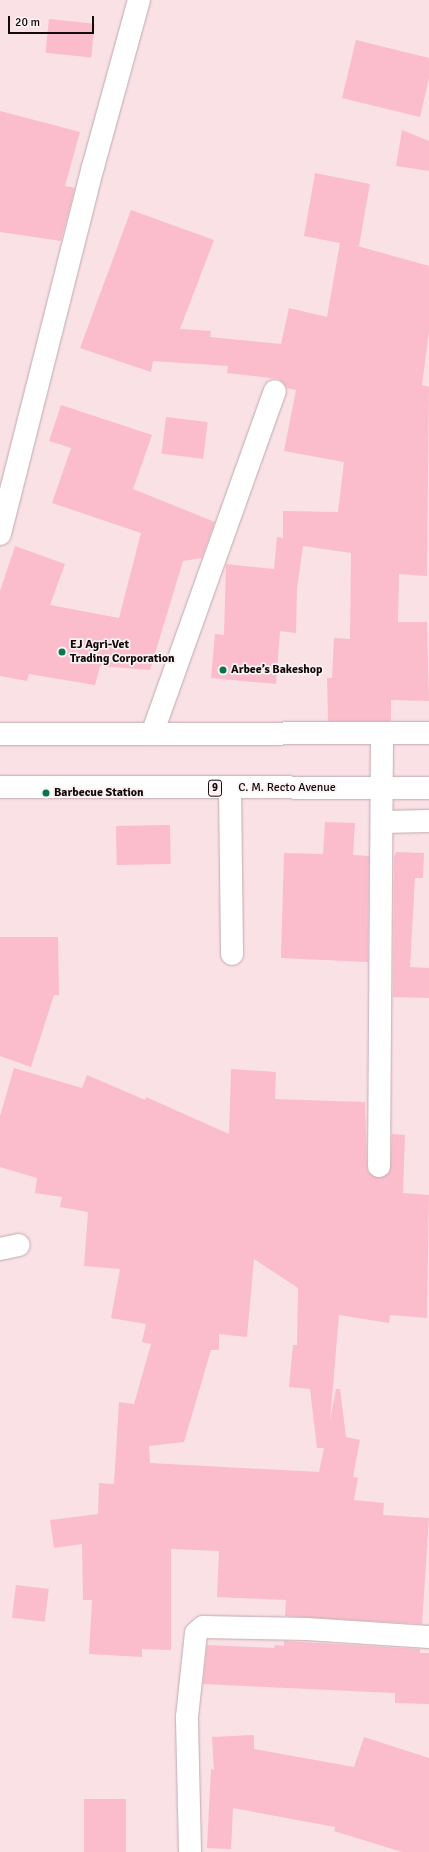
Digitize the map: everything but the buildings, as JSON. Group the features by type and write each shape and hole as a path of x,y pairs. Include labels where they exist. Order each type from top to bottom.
{"main road":[{"path":"0,534 93,168 139,0"},
{"path":"152,734 276,390"},
{"path":"0,734 429,734"},
{"path":"379,1166 383,788 382,734"},
{"name":"C. M. Recto Avenue","path":"0,787 429,788"},
{"path":"230,788 232,954"},
{"path":"382,822 429,821"},
{"path":"190,1852 187,1718 196,1633 203,1627 210,1627 307,1629 429,1637"}],"place":[{"name":"EJ Agri-Vet Trading Corporation","path":"62,652"},
{"name":"Arbee’s Bakeshop","path":"223,670"},
{"name":"Barbecue Station","path":"46,793"}]}
